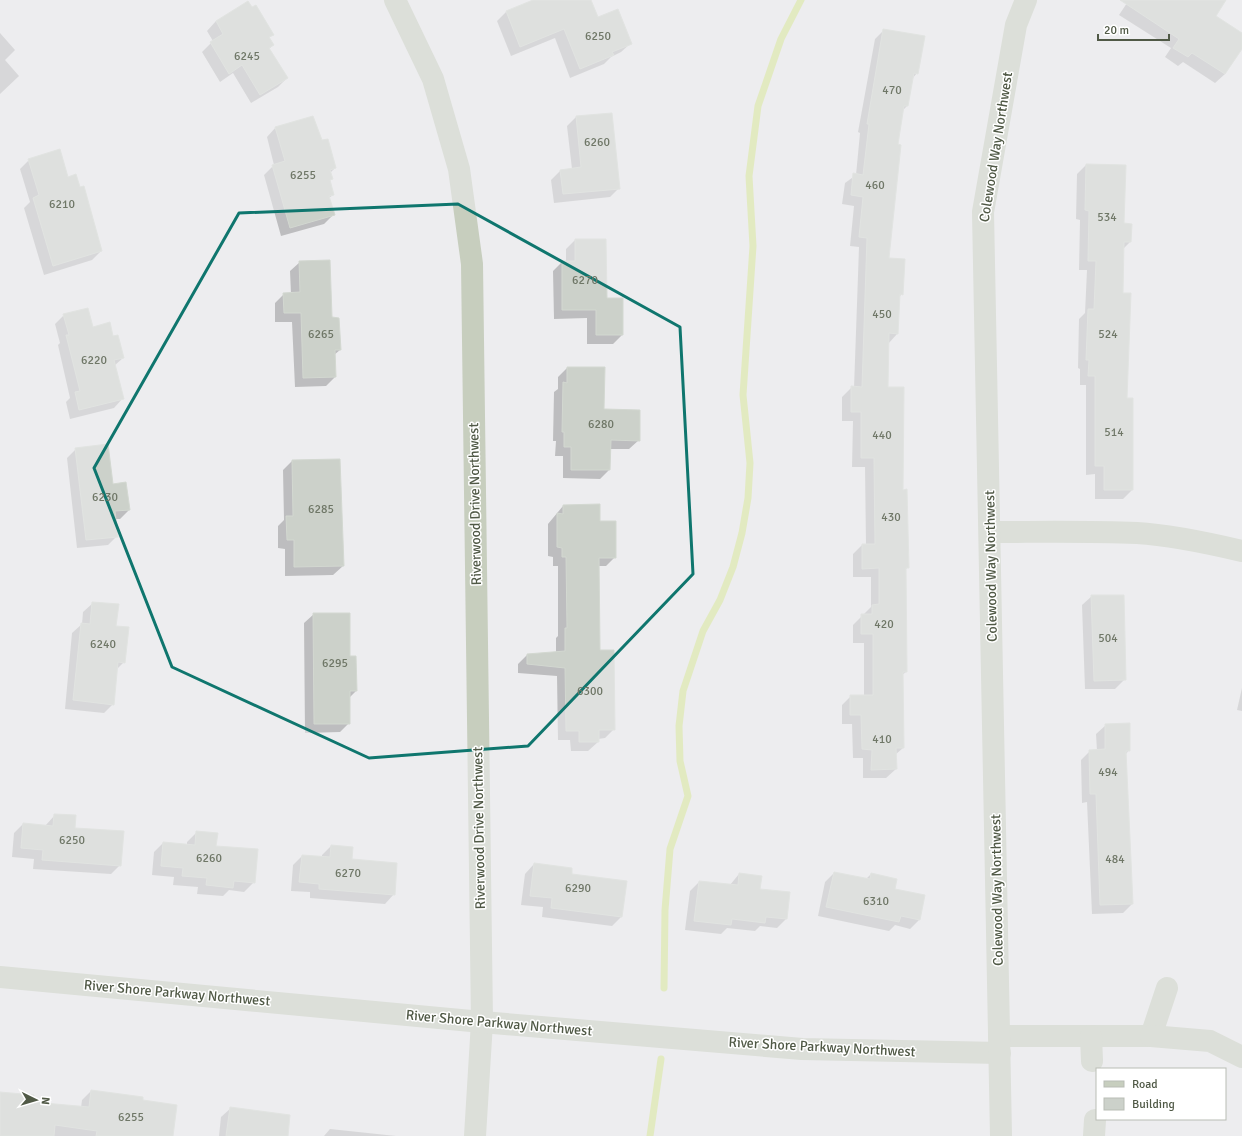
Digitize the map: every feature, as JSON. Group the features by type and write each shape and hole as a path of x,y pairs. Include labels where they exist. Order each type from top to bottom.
{"street":[{"name":"Riverwood Drive Northwest","path":"396,0 433,79 460,169 472,264 482,1022 475,1136"},
{"name":"Colewood Way Northwest","path":"1001,1136 984,212 1016,25 1026,0"},
{"path":"990,532 1061,531 1138,533 1242,551"},
{"name":"River Shore Parkway Northwest","path":"0,977 482,1022 802,1049 999,1045 1091,1036 1151,1036 1210,1041 1242,1057"},
{"path":"1151,1036 1167,988"},
{"path":"1091,1036 1092,1062"}],"highlighted area":[{"path":"458,204 680,327 693,574 528,746 369,758 172,667 94,468 239,213"}],"building":[{"path":"533,0 591,0 598,17 618,9 632,44 612,52 614,55 580,69 564,29 520,47 506,11"},
{"path":"1120,0 1226,0 1216,16 1242,33 1242,49 1225,74 1192,53 1188,57 1173,48 1179,39"},
{"path":"248,1 252,7 256,5 274,35 269,37 274,45 269,48 288,78 260,95 242,65 229,74 210,42 223,34 216,21"},
{"path":"883,29 925,36 918,74 914,73 908,106 904,106 898,144 901,145 889,258 905,259 903,295 900,294 898,334 889,333 888,387 904,387 903,490 907,489 909,568 906,568 907,672 903,672 904,748 896,748 897,769 871,770 872,750 862,749 861,715 850,715 850,695 873,695 873,634 861,634 861,614 872,614 872,605 879,604 879,568 862,569 862,544 875,544 874,458 861,458 861,412 851,412 851,386 862,387 867,238 859,237 863,197 851,195 853,173 863,175 869,124 867,124"},
{"path":"612,113 620,189 563,194 560,170 581,167 576,116"},
{"path":"313,116 322,140 328,139 336,168 330,170 333,179 330,180 334,195 329,196 335,215 290,228 272,165 285,161 275,127"},
{"path":"60,149 68,177 76,174 80,187 84,186 102,251 53,266 33,198 39,195 28,159"},
{"path":"1086,164 1126,165 1124,223 1132,224 1131,242 1124,242 1123,293 1131,293 1127,398 1133,398 1133,490 1104,490 1104,466 1095,466 1095,376 1088,376 1089,360 1086,360 1088,309 1094,309 1096,261 1088,261 1089,211 1085,210"},
{"path":"575,239 606,239 607,298 623,298 623,335 596,335 596,310 562,310 562,261 575,261"},
{"path":"330,260 332,317 339,318 341,350 335,350 336,377 303,378 301,313 284,313 283,293 300,292 299,261"},
{"path":"88,308 93,327 110,322 113,336 118,335 124,358 114,360 124,399 79,410 75,392 80,391 66,335 69,335 63,314"},
{"path":"567,367 605,367 604,409 640,410 640,441 611,440 610,470 571,470 571,447 564,447 564,432 562,432 563,382 567,383"},
{"path":"108,444 113,484 126,482 130,510 115,511 118,537 86,540 75,448"},
{"path":"340,459 344,566 294,567 294,540 287,540 286,516 293,516 292,460"},
{"path":"600,504 600,521 616,521 616,558 599,558 600,650 614,650 615,730 599,730 599,742 579,742 579,731 566,731 565,668 527,664 527,654 565,651 565,628 567,628 566,557 562,557 562,548 557,547 557,513 563,514 563,505"},
{"path":"1091,595 1124,595 1126,680 1094,681"},
{"path":"92,602 119,604 116,626 129,627 125,663 118,662 114,705 73,700 81,623 90,624"},
{"path":"313,613 350,613 350,656 356,656 357,691 350,691 350,724 314,724"},
{"path":"1130,723 1130,751 1126,751 1133,904 1100,905 1096,794 1090,794 1089,750 1105,749 1105,724"},
{"path":"54,814 76,815 75,828 124,831 121,866 42,860 43,850 21,848 23,823 53,826"},
{"path":"196,831 218,833 216,846 258,849 255,883 234,881 233,888 206,885 207,878 182,876 183,868 161,866 163,842 195,845"},
{"path":"331,845 353,847 352,859 397,863 395,895 319,889 319,884 299,882 302,855 330,857"},
{"path":"534,863 572,868 572,874 627,881 622,917 551,908 552,898 530,896"},
{"path":"834,872 870,879 871,873 897,879 895,889 925,895 920,920 901,916 899,922 826,907"},
{"path":"739,873 762,876 760,889 790,892 787,919 766,917 765,923 732,919 731,925 694,921 699,881 738,885"},
{"path":"91,1090 143,1097 143,1100 177,1105 173,1136 96,1136 97,1131 55,1125 54,1136 0,1136 0,1092 34,1095 33,1102 89,1107"},
{"path":"230,1107 290,1115 288,1136 226,1136"}],"waterway":[{"path":"664,988 665,910 670,849 688,796 680,761 679,726 683,691 703,631 720,600 733,567 742,533 748,498 750,463 743,395 753,246 749,176 758,106 781,39 801,0"},
{"path":"650,1136 661,1059"}]}
